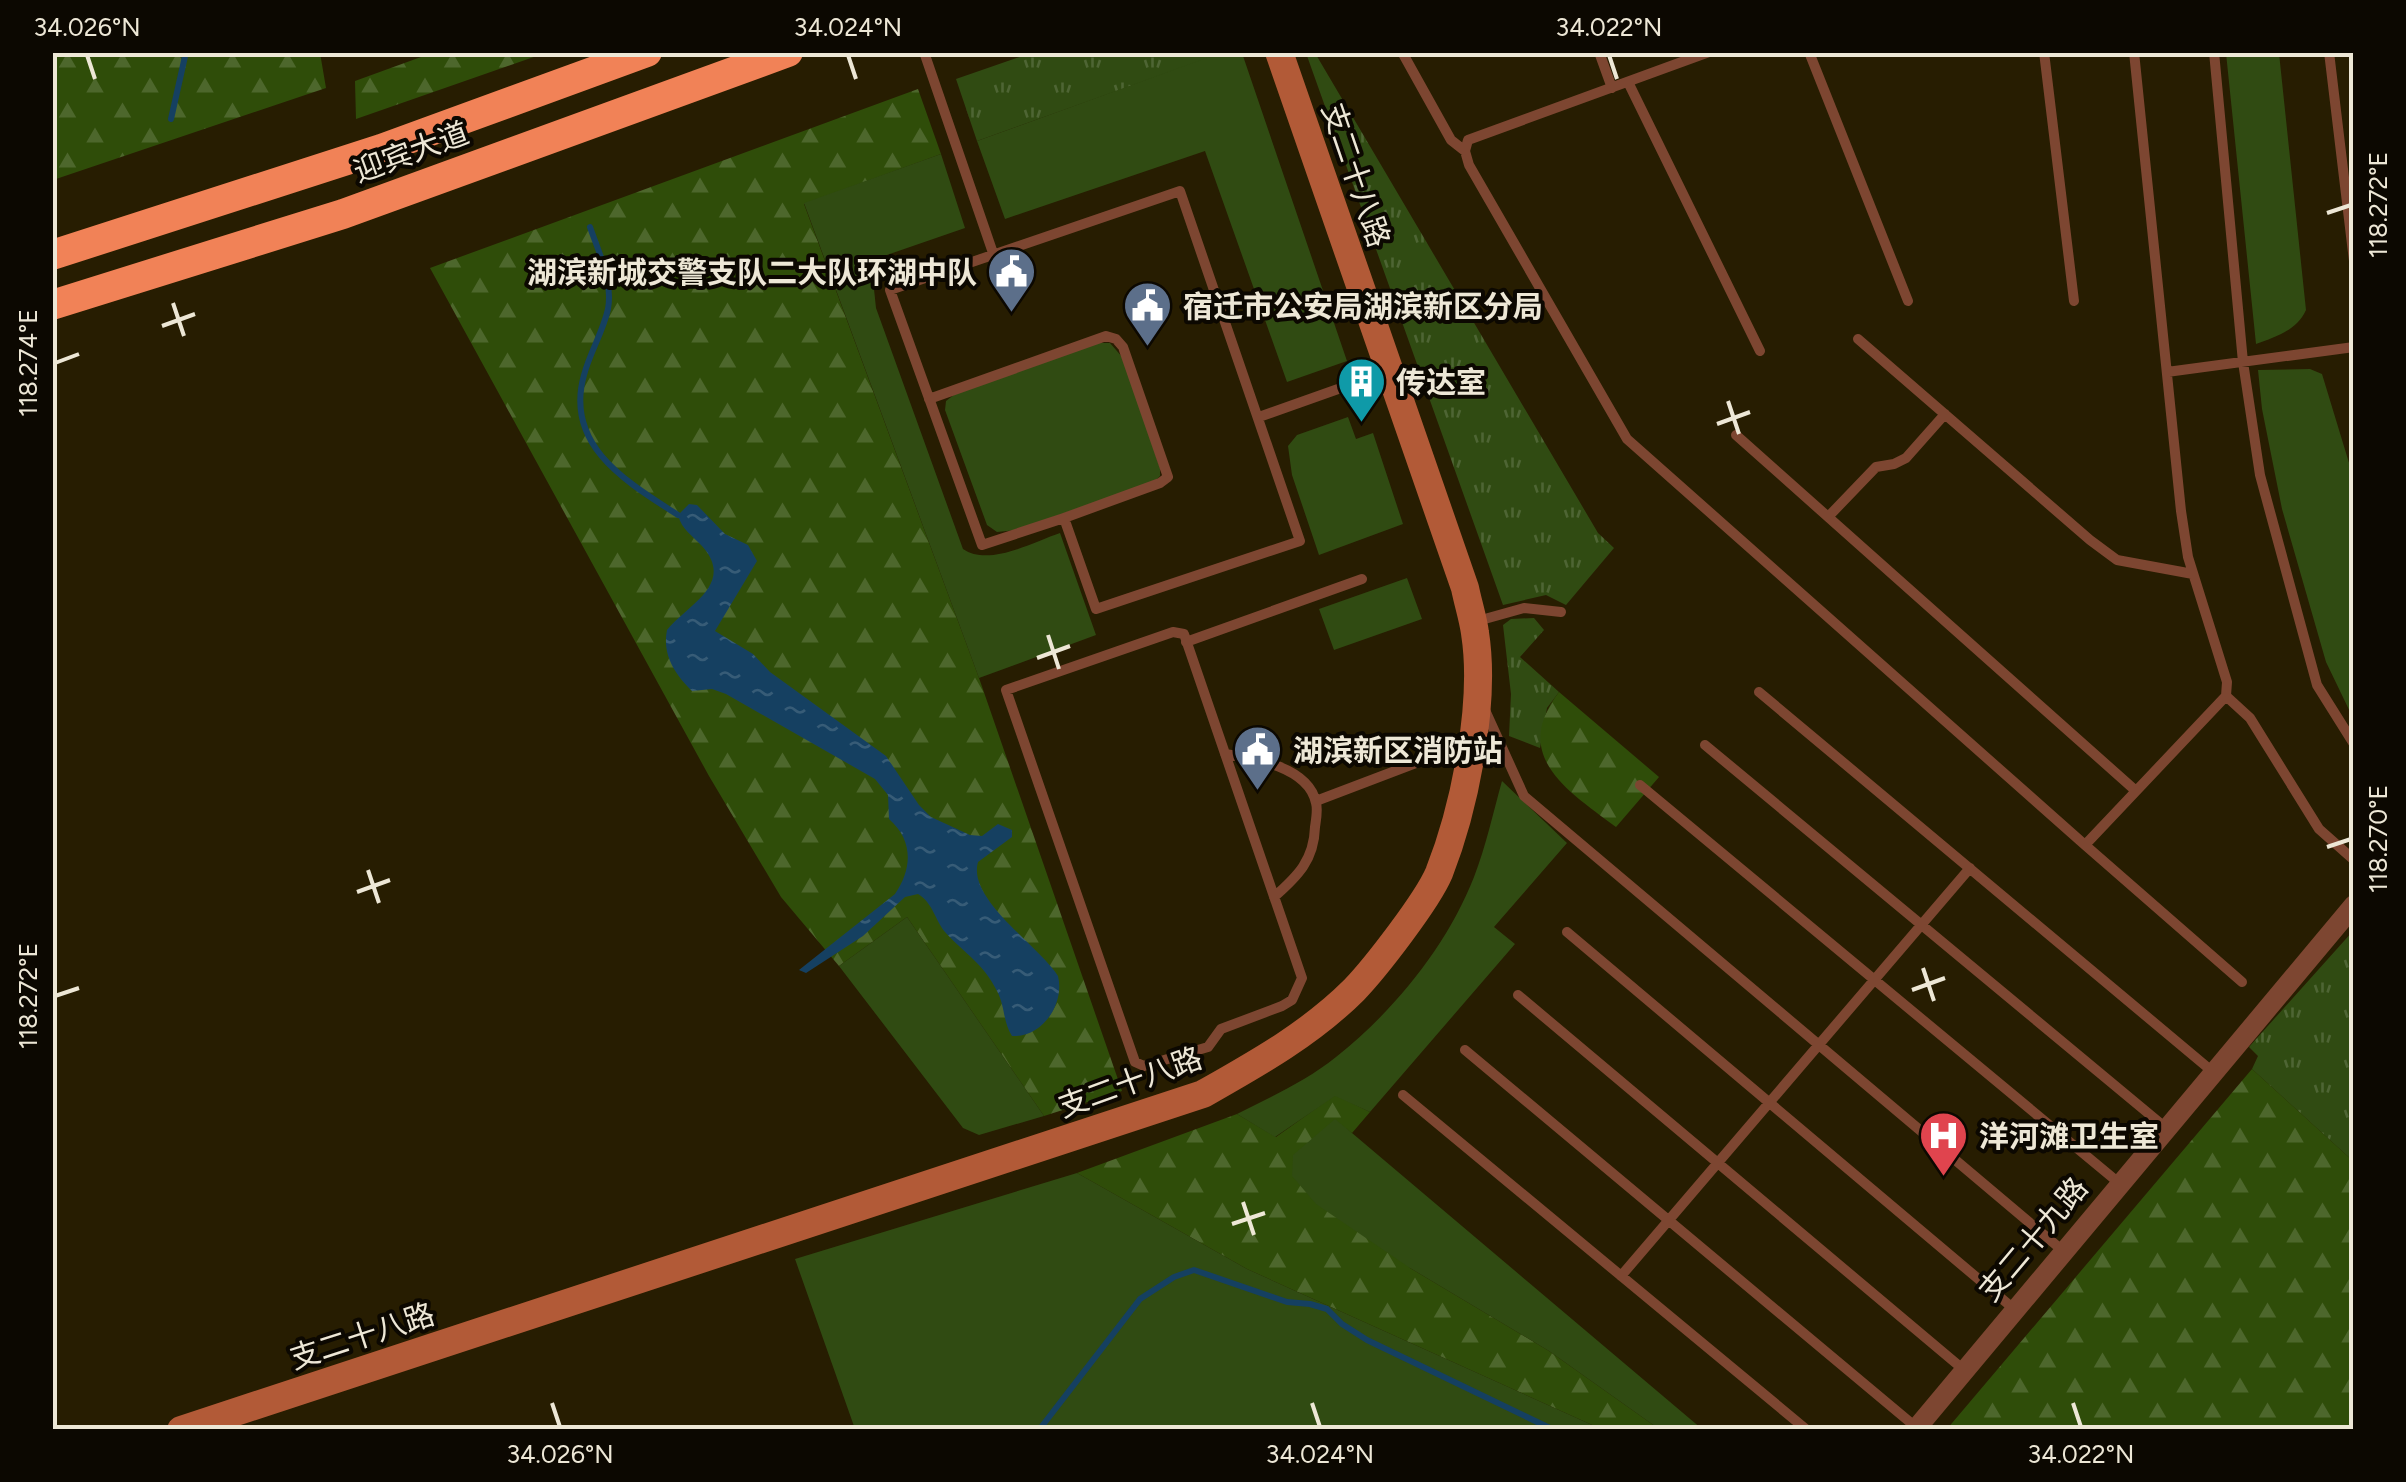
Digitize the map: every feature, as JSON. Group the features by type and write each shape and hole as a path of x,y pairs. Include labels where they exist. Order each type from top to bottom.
{"highway":[{"name":"迎宾大道","path":"52,255 381,149 647,52"},
{"name":"迎宾大道","path":"52,306 343,214 788,52"}],"street":[{"name":"支二十八路","path":"181,1430 1204,1094 1270,1056 1321,1019 1354,989 1385,952 1437,877 1461,805 1476,688 1472,622 1465,588 1279,52"},
{"name":"支二十九路","path":"1916,1428 2354,905"}],"lane":[{"path":"924,52 993,253"},
{"path":"1402,52 1450,140 1465,150"},
{"path":"1600,52 1612,88"},
{"path":"1709,52 1468,140 1465,150 1627,440 2242,982"},
{"path":"1809,52 1908,301"},
{"path":"2044,52 2074,301"},
{"path":"2085,845 2226,696 2227,682 2193,574 2181,511 2134,52"},
{"path":"2214,52 2243,362 2260,474 2317,686 2354,744"},
{"path":"2329,52 2354,261"},
{"path":"1628,82 1760,351"},
{"path":"929,398 1106,336 1116,339 1124,347 1168,477 982,545 890,290 1180,191 1300,541 1096,609 1064,518"},
{"path":"1858,339 2118,560 2193,574"},
{"path":"2167,372 2354,347"},
{"path":"1259,417 1390,371"},
{"path":"1828,517 1876,467 1906,458 1945,414"},
{"path":"1736,435 2136,791"},
{"path":"1186,642 1362,579"},
{"path":"1472,622 1524,608 1561,612"},
{"path":"1184,634 1225,754 1302,978 1292,1000 1222,1029 1208,1046 1152,1066 1135,1062 1006,690 1160,635 1184,634"},
{"path":"1476,688 1509,770 1524,796 2062,1250"},
{"path":"1760,692 2213,1072"},
{"path":"2226,696 2250,718 2318,829 2354,860"},
{"path":"1316,801 1472,742"},
{"path":"1705,745 2166,1128"},
{"path":"1225,754 1273,764 1304,784 1316,801 1315,842 1310,858 1299,875 1274,898"},
{"path":"1640,785 2118,1183"},
{"path":"1622,1276 1970,868"},
{"path":"1567,932 2014,1308"},
{"path":"1518,994 1964,1370"},
{"path":"1465,1050 1916,1428"},
{"path":"1403,1095 1808,1430"}],"green space":[{"path":"1223,52 1242,53 1347,361 1287,382 1205,151 1005,219 977,141"},
{"path":"52,53 320,53 326,88 53,180"},
{"path":"432,53 545,53 356,119 355,81"},
{"path":"1031,53 1223,53 977,141 956,79"},
{"path":"1306,53 1315,53 1598,533 1614,548 1566,605 1546,595 1503,605"},
{"path":"2226,53 2279,53 2306,310 2291,328 2256,344"},
{"path":"918,89 941,154 804,204 979,678 1122,1091 1044,1116 907,917 839,966 781,897 709,776 430,268"},
{"path":"941,154 965,228 881,257 887,276 877,279 876,308 963,549 974,554 998,554 1060,533 1096,635 979,678 804,203"},
{"path":"1098,343 1110,343 1123,358 1160,476 1017,530 997,532 987,525 945,410 946,401 955,394"},
{"path":"2310,369 2322,374 2353,476 2353,718 2326,662 2282,509 2262,409 2258,370"},
{"path":"1348,417 1356,439 1373,433 1403,524 1319,555 1292,475 1288,446 1297,435"},
{"path":"1407,578 1422,619 1334,650 1319,609"},
{"path":"1534,618 1544,630 1520,657 1559,692 1547,708 1540,748 1509,736 1511,694 1503,625 1511,619"},
{"path":"1559,692 1659,777 1616,827 1564,785 1543,753 1540,735 1545,715"},
{"path":"1502,781 1567,843 1494,927 1515,944 1370,1112 1335,1096 1275,1137 1237,1114 1336,1057 1417,976 1463,903 1486,841"},
{"path":"907,917 1044,1116 979,1135 963,1128 839,966"},
{"path":"2353,931 2353,1161 2252,1069 2258,1056 2249,1047"},
{"path":"2252,1069 2353,1161 2353,1429 1947,1429"},
{"path":"1335,1095 1370,1112 1352,1133 1334,1120 1410,1268 1549,1351 1659,1429 1601,1429 1247,1269 1077,1173 1237,1114 1276,1137"},
{"path":"1335,1119 1702,1429 1659,1429 1549,1351 1410,1268 1316,1204 1292,1176 1293,1155"},
{"path":"1077,1173 1247,1269 1601,1429 855,1429 795,1259"}],"water":[{"path":"689,504 697,505 725,534 748,545 757,561 715,631 753,654 770,672 886,756 931,817 970,835 982,836 998,824 1012,830 1012,837 978,862 978,876 993,906 1058,976 1054,1008 1033,1031 1012,1036 992,981 945,932 918,894 905,897 863,936 806,973 799,970 895,894 905,875 906,846 889,819 888,795 875,779 726,694 712,689 692,691 675,671 666,648 667,630 705,593 714,572 711,559 678,515"}],"waterway":[{"path":"171,119 186,52"},
{"path":"590,227 604,267 609,299 584,375 580,400 583,422 604,459 678,515"},
{"path":"1039,1430 1140,1299 1174,1277 1194,1270 1287,1302 1327,1309 1367,1340 1554,1430"}],"place":[{"name":"湖滨新城交警支队二大队环湖中队","path":"1012,314"},
{"name":"宿迁市公安局湖滨新区分局","path":"1148,348"},
{"name":"传达室","path":"1361,424"},
{"name":"湖滨新区消防站","path":"1258,792"},
{"name":"洋河滩卫生室","path":"1944,1178"}]}
